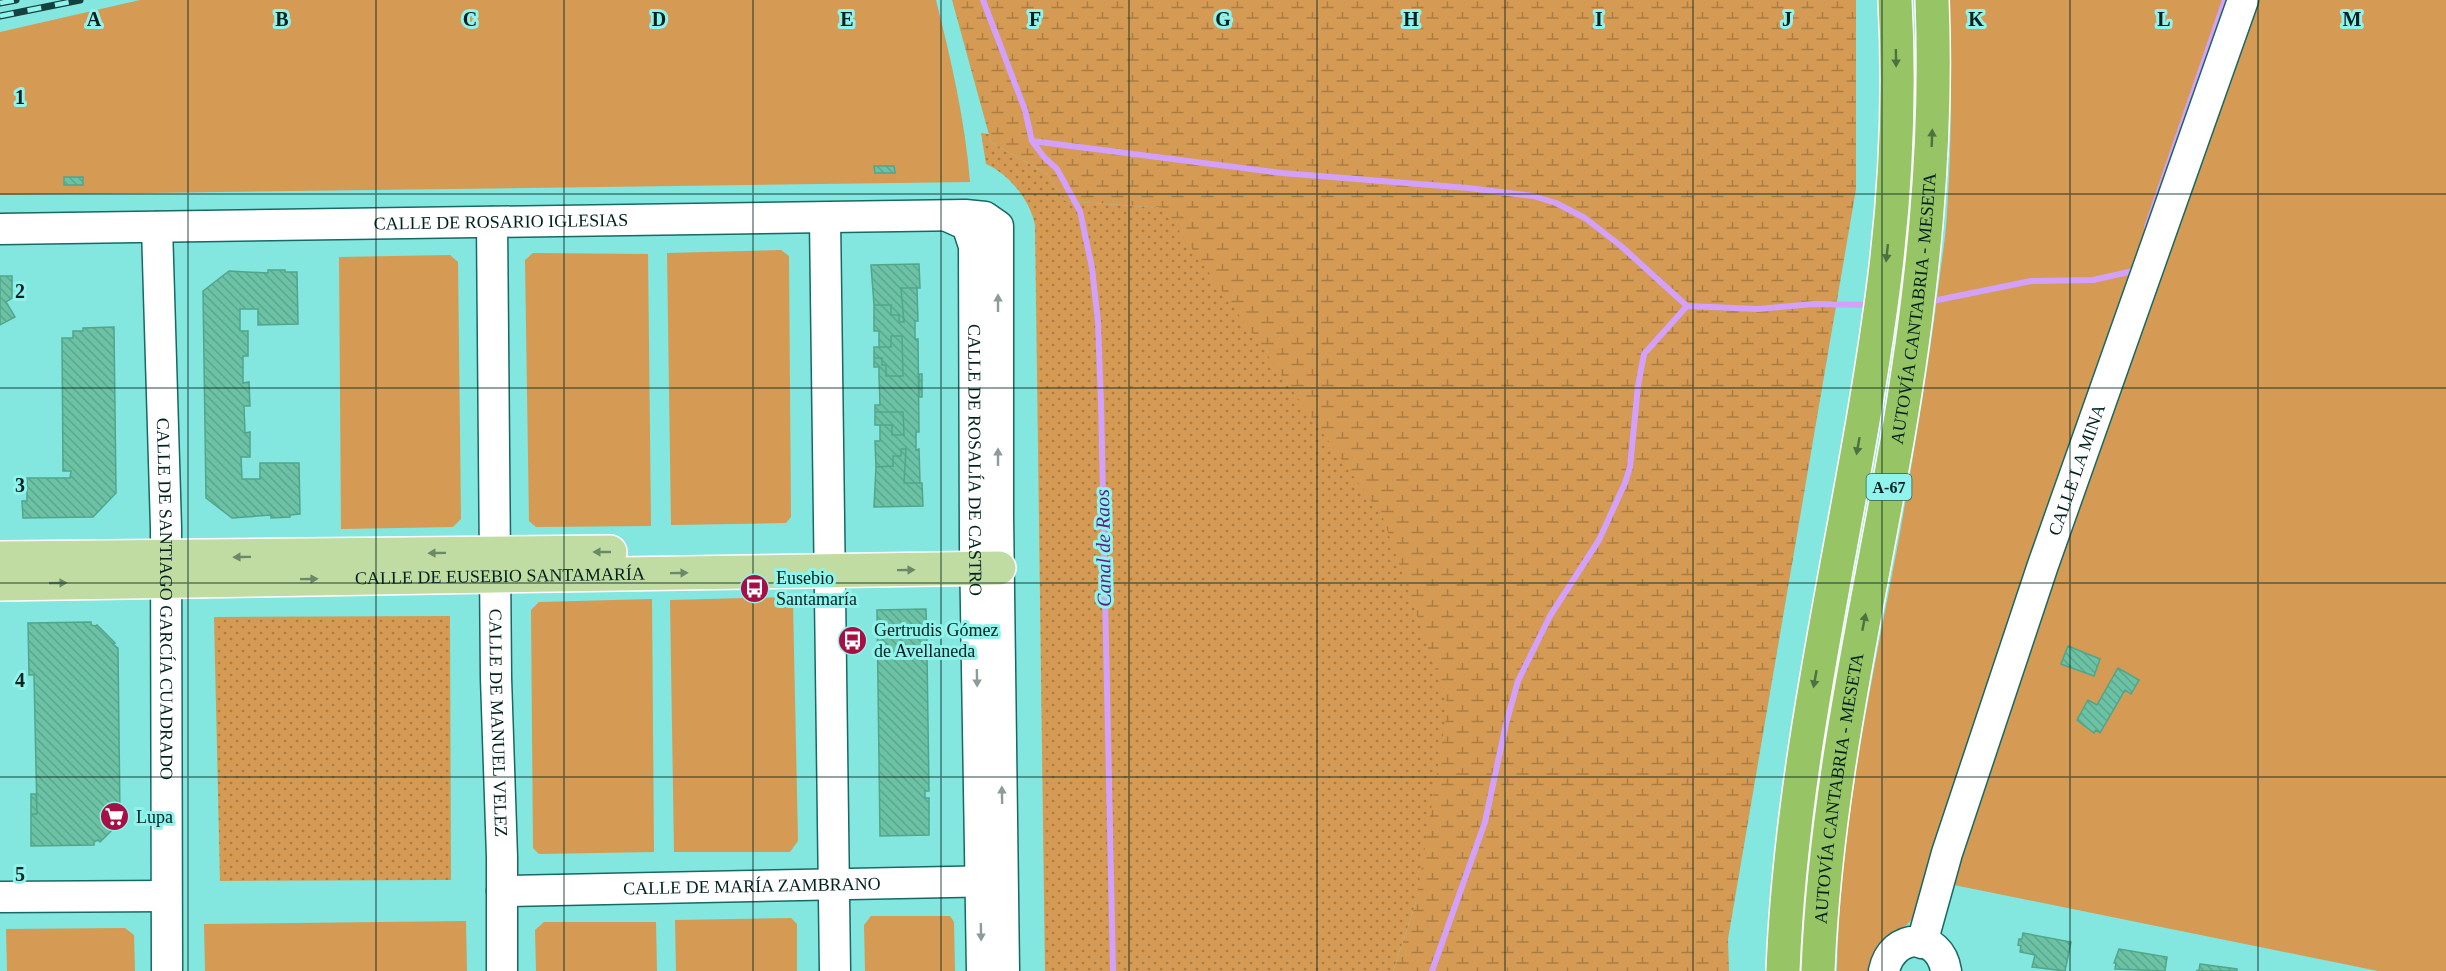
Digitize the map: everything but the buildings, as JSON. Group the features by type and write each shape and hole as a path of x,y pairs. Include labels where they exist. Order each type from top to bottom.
{"highway":[{"name":"AUTOVÍA CANTABRIA - MESETA","path":"1783,971 1787,886 1802,763 1870,376 1885,274 1896,120 1895,0"},
{"name":"AUTOVÍA CANTABRIA - MESETA","path":"1818,971 1823,892 1841,749 1898,432 1920,290 1930,187 1932,0"}],"main road":[{"name":"CALLE DE EUSEBIO SANTAMARÍA","path":"0,584 166,569 987,557"},
{"name":"CALLE DE EUSEBIO SANTAMARÍA","path":"0,558 166,569"}],"street":[{"name":"CALLE LA MINA","path":"1922,943 1947,853 2043,565 2243,0"},
{"name":"CALLE DE ROSARIO IGLESIAS","path":"0,229 947,216 985,217 998,226"},
{"name":"CALLE DE ROSALÍA DE CASTRO","path":"947,216 967,225 974,246 987,557 992,881 1004,971"},
{"path":"825,218 835,971"},
{"name":"CALLE DE MANUEL VELEZ","path":"492,222 502,971"},
{"name":"CALLE DE ROSALÍA DE CASTRO","path":"987,557 998,226"},
{"name":"CALLE DE SANTIAGO GARCÍA CUADRADO","path":"157,227 166,569 167,971"},
{"name":"CALLE DE ROSALÍA DE CASTRO","path":"982,971 992,881"},
{"name":"CALLE DE MARÍA ZAMBRANO","path":"502,891 992,881"},
{"path":"0,897 166,896"},
{"path":"1884,971 1891,952 1908,942 1922,943 1935,948 1946,971"}],"green space":[{"path":"140,0 936,0 961,113 970,182 0,195 0,32"},
{"path":"952,0 1856,0 1856,189 1728,939 1729,971 1393,971 1416,902 1163,208 1065,201 1047,174 991,142"},
{"path":"1949,0 2232,0 1930,881 1912,919 1885,940 1874,952 1871,971 1837,971 1839,916 1851,806 1916,442 1945,241 1951,133"},
{"path":"2256,0 2446,0 2446,971 2378,971 1949,884 2039,619"},
{"path":"981,133 989,134 991,142 1047,174 1065,201 1163,208 1383,518 1448,705 1416,902 1393,971 1045,971 1035,225 1028,206 1017,189 1003,174 986,164"},
{"path":"781,250 789,256 791,517 786,523 671,525 667,253"},
{"path":"533,253 648,254 651,526 536,527 529,521 525,260"},
{"path":"450,255 458,262 461,519 453,527 341,529 339,257"},
{"path":"787,597 793,603 798,841 790,852 674,852 670,600"},
{"path":"652,599 654,852 539,854 533,848 531,610 539,602"},
{"path":"450,616 451,880 220,881 214,617"},
{"path":"871,916 950,916 954,922 955,971 865,971 864,925"},
{"path":"791,918 797,924 797,971 676,971 675,920"},
{"path":"466,921 467,971 205,971 204,924"},
{"path":"544,922 656,922 657,971 536,971 535,930"},
{"path":"125,928 134,935 135,971 7,971 6,929"}],"waterway":[{"name":"Canal de Raos","path":"983,0 1025,110 1032,141 1057,169 1080,211 1092,268 1098,322 1101,403 1113,971"},
{"path":"2147,227 2225,0"},
{"path":"1032,141 1282,173 1468,188 1533,196 1556,203 1585,218 1621,246 1687,306 1758,309 1813,304 1870,305"},
{"path":"1928,302 2031,281 2093,280 2133,271 2134,268"},
{"path":"1432,971 1485,822 1506,724 1518,681 1550,616 1599,540 1625,483 1630,467 1638,386 1644,354 1687,306"}],"railway":[{"path":"0,3 16,0"},
{"path":"0,16 80,0"}],"place":[{"name":"Eusebio Santamaría","path":"755,588"},
{"name":"Gertrudis Gómez de Avellaneda","path":"853,640"},
{"name":"Lupa","path":"115,817"}]}
